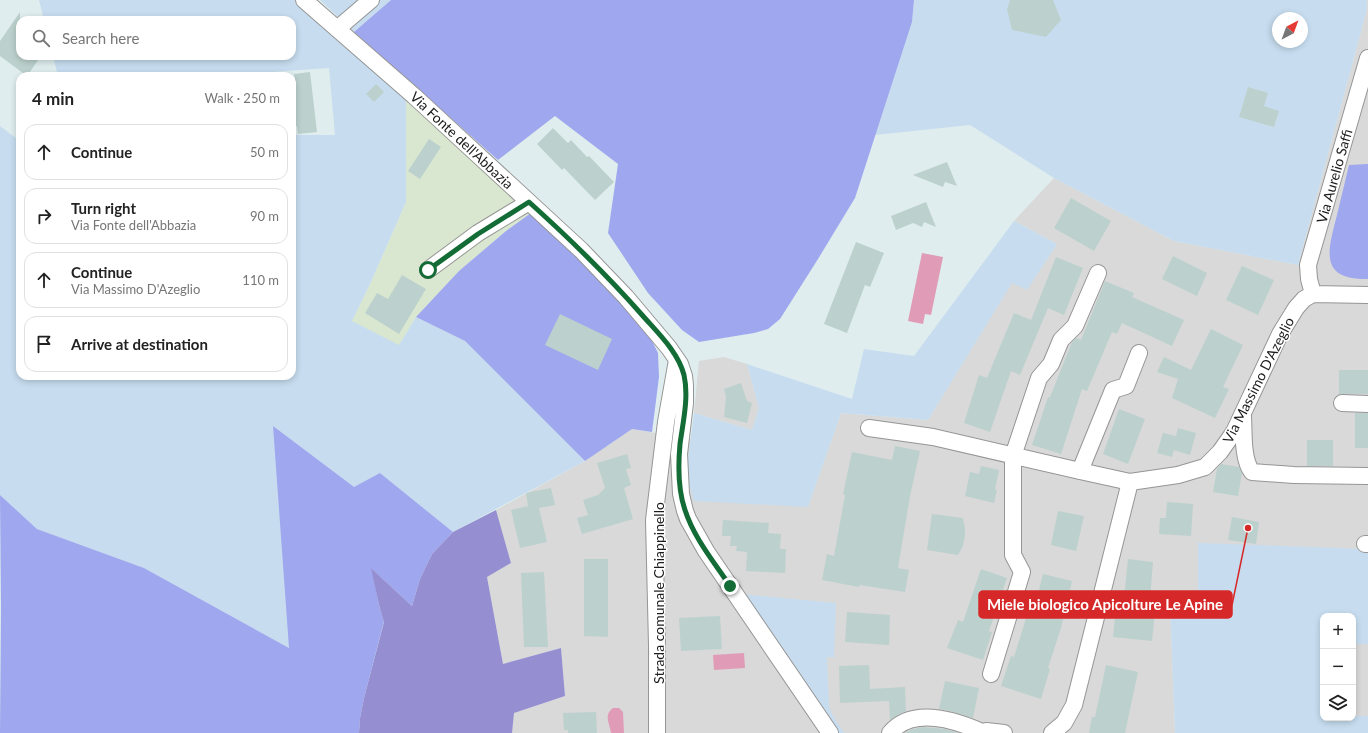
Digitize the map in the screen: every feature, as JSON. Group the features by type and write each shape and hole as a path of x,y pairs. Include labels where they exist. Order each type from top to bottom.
{"street":[{"name":"Via Fonte dell'Abbazia","path":"304,0 414,96 575,245 612,282 661,337 677,359"},
{"path":"337,29 371,0"},
{"name":"Via Aurelio Saffi","path":"1313,294 1308,265 1366,74 1368,58"},
{"path":"428,270 478,234 529,202"},
{"path":"991,674 1022,572 1013,555 1013,456 1039,378 1051,364 1061,340 1075,326 1098,272"},
{"path":"1313,294 1368,295"},
{"name":"Via Massimo D'Azeglio","path":"1130,482 1178,475 1205,466 1220,452 1234,432 1280,334 1296,308 1313,294"},
{"path":"1080,471 1113,390 1126,386 1139,353"},
{"path":"677,359 684,376 686,393 679,464 680,489 685,511 706,551 830,733"},
{"name":"Strada comunale Chiappinello","path":"657,733 658,653 654,520 666,422 677,359"},
{"path":"1342,403 1368,404"},
{"path":"1242,414 1246,460 1252,472 1294,475 1368,476"},
{"path":"869,428 933,437 1130,482 1075,702 1071,713 1064,723 1052,733"},
{"path":"890,733 900,724 907,721 924,718 950,720 981,732 990,731 1004,733"}],"shaded area":[{"path":"39,0 295,0 406,99 406,202 352,321 399,345 416,317 465,341 585,461 453,532 380,473 289,648 144,568 37,529 0,495 0,126 16,138 16,380 296,380 296,135 335,135 329,68 272,72 57,72 54,60 296,60 296,16 43,16"},
{"path":"320,0 391,0 354,32"},
{"path":"391,0 914,0 912,22 855,198 818,259 780,319 768,329 754,333 699,342 682,330 648,293 608,233 618,164 555,116 498,160 354,32"},
{"path":"914,0 1367,0 1366,13 1298,265 1174,241 1054,178 970,125 875,135 912,22"},
{"path":"1367,0 1368,549 1198,602 1170,603 1175,733 512,733 513,713 565,696 561,648 503,664 487,577 511,563 496,510 585,461 632,429 691,439 686,474 808,507 841,413 928,420 1012,282 1027,289 1057,244 1014,221 1054,178 1174,241 1298,265 1366,13"},
{"path":"406,99 531,213 506,231 459,271 416,317 399,346 351,321 370,284 406,202"},
{"path":"1368,164 1368,279 1352,278 1341,274 1334,268 1330,260 1331,240 1349,165"},
{"path":"531,213 632,312 646,329 658,353 659,377 652,432 632,429 585,461 465,341 416,317 459,271 506,231"},
{"path":"1014,221 1057,244 1027,290 1012,283 928,420 841,413 808,507 694,501 686,474 694,413 752,430 759,408 747,364 852,399 864,349 914,356"},
{"path":"922,253 943,257 931,315 925,314 923,324 908,321"},
{"path":"724,357 747,364 759,408 752,430 694,413 699,361"},
{"path":"273,426 354,487 380,473 453,532 432,554 420,579 412,606 372,569 379,605 384,621 364,698 359,733 0,733 0,495 37,529 144,568 289,648"},
{"path":"496,510 511,563 487,577 503,664 561,648 565,696 514,713 512,733 359,733 364,698 384,622 371,568 412,606 420,579 432,554 453,532"},
{"path":"1198,543 1368,549 1368,644 1356,644 1356,613 1320,613 1320,721 1356,721 1356,716 1368,716 1368,733 1175,733 1170,603 1198,602"},
{"path":"741,594 836,603 834,657 827,657 829,706 832,714 844,733 838,733"},
{"path":"1356,643 1368,644 1368,716 1356,716"},
{"path":"744,653 745,668 714,670 713,655"},
{"path":"613,708 619,708 623,712 624,733 611,733 608,714"}],"building":[{"path":"1010,0 1053,0 1061,20 1046,37 1012,30 1007,9"},
{"path":"16,18 16,60 38,60 30,72 22,72 0,56 0,41"},
{"path":"310,72 317,132 298,134 296,126 296,74"},
{"path":"376,84 384,92 374,102 366,94"},
{"path":"1248,87 1268,93 1264,106 1279,111 1274,127 1239,117"},
{"path":"553,128 568,143 571,140 614,182 595,200 564,168 562,170 537,144"},
{"path":"429,139 441,147 420,179 408,171"},
{"path":"947,162 957,186 945,182 943,187 913,175"},
{"path":"1071,198 1111,221 1094,251 1054,228"},
{"path":"926,202 936,227 924,222 922,227 913,223 896,230 891,216"},
{"path":"856,242 884,253 870,287 865,285 847,333 824,324"},
{"path":"1173,256 1207,273 1197,296 1162,279"},
{"path":"1056,257 1083,268 1064,315 1048,308 1020,375 1011,371 990,432 964,423 979,375 987,378 1014,313 1031,320"},
{"path":"1242,266 1274,280 1258,315 1226,300"},
{"path":"402,275 426,289 399,334 365,313 377,293 388,299"},
{"path":"1105,281 1134,293 1132,297 1184,320 1172,346 1122,323 1117,334 1112,332 1087,391 1082,389 1061,454 1032,445 1048,397 1050,397 1072,342 1076,338 1081,340"},
{"path":"560,314 612,339 598,370 545,345"},
{"path":"1211,329 1243,345 1223,387 1229,389 1215,418 1172,398 1178,379 1157,372 1164,357 1191,370"},
{"path":"1339,370 1368,370 1368,394 1339,394"},
{"path":"741,383 747,401 752,403 747,423 724,417 726,397 724,389"},
{"path":"1119,409 1145,419 1128,464 1103,454"},
{"path":"1355,413 1368,413 1368,448 1355,448"},
{"path":"1178,428 1196,433 1190,455 1174,450 1172,457 1157,453 1163,433 1176,436"},
{"path":"1307,440 1333,440 1333,466 1307,466"},
{"path":"895,446 920,451 910,496 898,568 909,570 905,592 860,585 859,587 822,580 827,554 834,556 845,495 843,494 852,452 892,460"},
{"path":"627,454 631,468 626,469 631,485 624,488 633,519 582,534 577,518 588,515 583,500 598,495 605,488 597,463"},
{"path":"1221,464 1239,467 1242,473 1238,496 1213,492 1217,469"},
{"path":"981,466 999,470 994,503 965,496 970,472 979,474"},
{"path":"551,488 555,505 539,508 547,542 520,548 511,510 528,506 526,493"},
{"path":"1167,502 1193,504 1191,536 1159,534 1160,518 1166,518"},
{"path":"1058,511 1084,516 1076,551 1051,545"},
{"path":"932,514 963,518 965,536 963,546 958,555 927,550"},
{"path":"1232,517 1259,522 1256,544 1228,540"},
{"path":"723,520 769,523 768,533 781,534 780,549 786,549 785,573 746,571 747,552 736,551 737,546 730,546 731,536 722,536"},
{"path":"584,559 608,559 608,637 584,636"},
{"path":"1128,559 1153,562 1149,611 1155,612 1152,641 1113,637 1116,608 1123,609"},
{"path":"981,569 1007,578 989,631 992,632 983,660 947,648 958,620 963,622"},
{"path":"544,572 548,647 524,647 521,573"},
{"path":"1043,574 1072,581 1061,628 1048,668 1050,669 1041,699 1001,686 1011,656 1014,657 1028,612 1033,614"},
{"path":"847,612 890,615 889,645 845,642"},
{"path":"720,616 722,649 681,651 679,618"},
{"path":"869,665 870,689 905,687 906,711 890,720 889,701 840,703 839,666"},
{"path":"1106,665 1138,672 1125,733 1089,733 1092,717 1095,717"},
{"path":"945,681 979,688 973,718 939,709"},
{"path":"596,712 597,733 568,733 568,730 564,730 563,713"},
{"path":"923,727 945,729 958,733 904,733"}],"place":[{"name":"Miele biologico Apicolture Le Apine","path":"1248,528"}],"route":[{"path":"428,270 478,234 529,202 581,250 612,282 661,337 680,364 684,376 686,393 679,454 680,489 682,501 688,519 699,540 730,586"}]}
